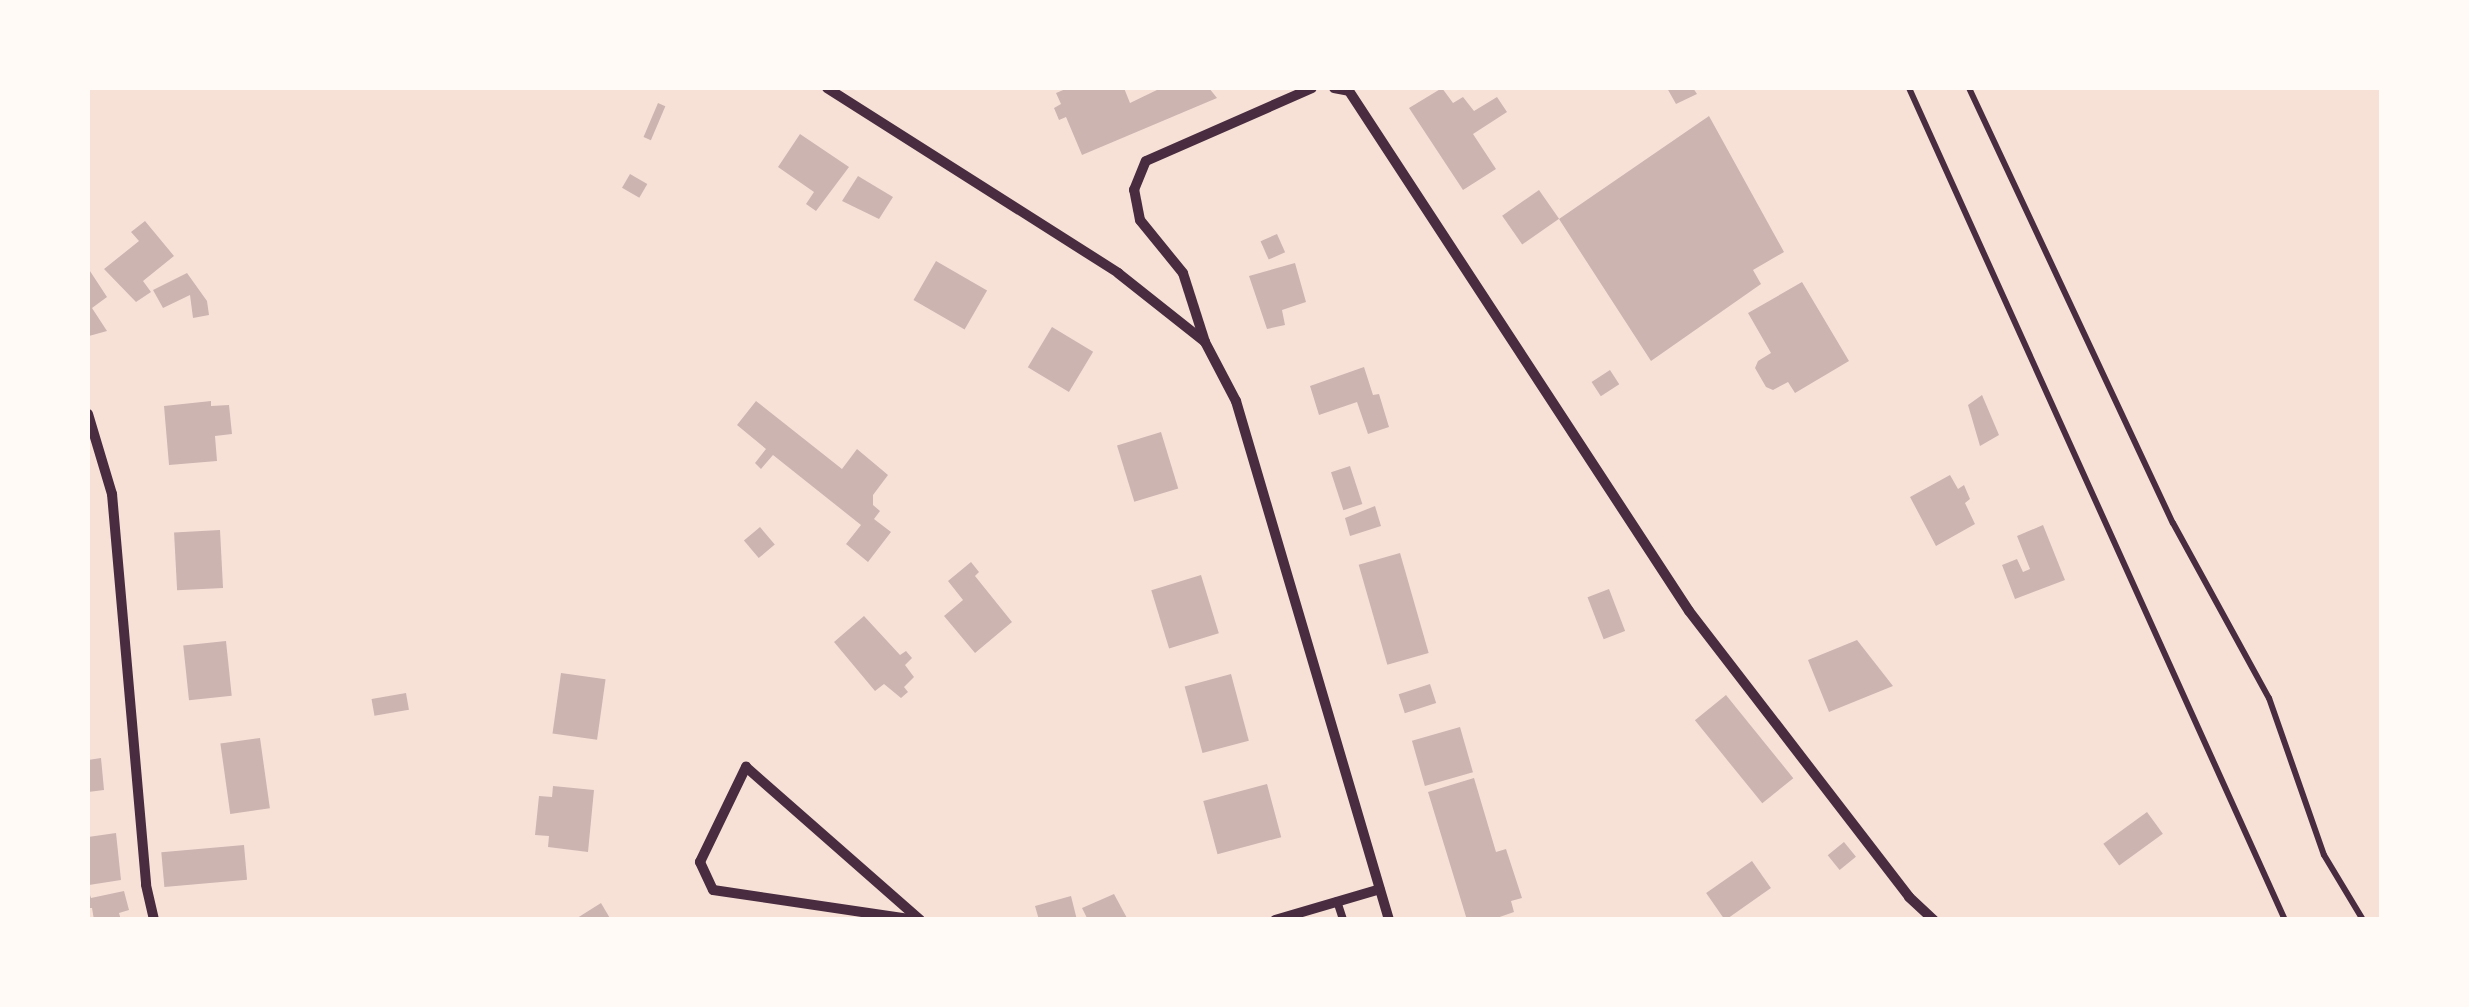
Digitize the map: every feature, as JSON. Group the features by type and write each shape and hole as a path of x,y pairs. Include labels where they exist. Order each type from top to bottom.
{"street":[{"path":"827,88 1118,273 1205,342"},
{"path":"1312,88 1146,162 1134,190 1140,220 1183,273 1205,342 1236,401 1389,920"},
{"path":"1334,88 1349,89 1689,611 1909,897 1934,920"},
{"path":"88,414 112,494 146,886 154,920"},
{"path":"746,767 918,920 713,890 700,862 746,767"},
{"path":"1274,920 1380,889"}],"lane":[{"path":"1337,901 1342,920"}],"path":[{"path":"1909,88 2285,920"},
{"path":"1969,88 2172,524 2269,698 2324,856 2362,920"}],"building":[{"path":"1068,88 1124,88 1130,103 1161,88 1209,88 1217,98 1082,155 1066,117 1059,120 1054,108 1061,104 1056,93"},
{"path":"1442,88 1453,103 1463,97 1474,111 1497,97 1507,112 1473,134 1496,169 1463,190 1409,108"},
{"path":"1667,88 1693,88 1697,94 1676,104"},
{"path":"658,103 665,106 651,140 644,137"},
{"path":"1709,116 1784,252 1753,270 1761,284 1651,361 1559,219"},
{"path":"800,134 849,167 816,211 806,204 814,192 778,167"},
{"path":"630,174 647,184 639,198 622,188"},
{"path":"858,176 893,197 879,219 842,201"},
{"path":"1539,190 1559,219 1522,244 1502,216"},
{"path":"145,221 174,256 143,281 151,292 136,302 104,269 139,241 131,232"},
{"path":"1277,234 1285,252 1269,260 1261,241"},
{"path":"936,261 987,290 965,329 914,300"},
{"path":"1295,263 1306,302 1282,310 1285,325 1267,329 1249,276"},
{"path":"88,268 107,297 92,308 107,331 89,336"},
{"path":"187,273 207,301 209,315 193,318 190,295 163,308 153,290"},
{"path":"1802,282 1849,361 1795,393 1788,382 1773,390 1766,387 1755,368 1758,361 1771,353 1748,313"},
{"path":"1052,327 1093,352 1069,392 1028,367"},
{"path":"1364,367 1373,395 1379,394 1389,427 1368,434 1357,402 1319,415 1310,386"},
{"path":"1610,370 1619,384 1601,396 1592,382"},
{"path":"1982,395 1999,435 1980,446 1968,405"},
{"path":"211,401 211,406 229,405 232,434 215,436 217,461 169,465 164,406"},
{"path":"756,401 842,469 857,449 888,475 873,495 873,505 880,511 874,519 891,532 868,562 846,544 861,525 773,455 761,469 755,463 766,449 737,425"},
{"path":"1161,432 1178,488 1134,502 1117,445"},
{"path":"1350,466 1362,504 1343,510 1331,472"},
{"path":"1950,475 1958,489 1964,485 1970,499 1965,503 1975,524 1936,546 1910,497"},
{"path":"1375,506 1381,526 1350,536 1345,518"},
{"path":"2043,525 2065,580 2015,599 2002,565 2017,559 2023,572 2030,569 2017,536"},
{"path":"760,527 775,545 759,558 744,540"},
{"path":"220,530 223,588 177,590 174,532"},
{"path":"1400,553 1429,653 1387,665 1359,565"},
{"path":"971,562 979,572 975,576 1012,622 975,653 944,616 963,600 948,581"},
{"path":"1201,575 1219,633 1169,649 1151,590"},
{"path":"1609,589 1625,631 1604,639 1588,597"},
{"path":"864,616 900,655 906,651 912,658 905,665 914,677 904,687 908,692 901,698 884,684 875,691 834,642"},
{"path":"1857,640 1893,686 1829,712 1808,660"},
{"path":"226,641 232,696 189,700 183,645"},
{"path":"561,673 606,679 597,740 553,733"},
{"path":"1231,674 1249,741 1202,753 1185,686"},
{"path":"1430,684 1436,703 1405,713 1399,694"},
{"path":"406,693 409,710 374,716 372,699"},
{"path":"1726,695 1793,778 1762,803 1695,720"},
{"path":"1460,727 1473,772 1425,786 1412,741"},
{"path":"260,738 270,808 230,814 220,744"},
{"path":"101,758 104,790 88,792 88,760"},
{"path":"1474,778 1496,852 1506,849 1522,898 1511,901 1514,912 1491,920 1467,920 1428,792"},
{"path":"1267,784 1281,837 1217,854 1203,801"},
{"path":"553,786 594,790 588,852 548,847 549,836 535,835 539,796 552,797"},
{"path":"2147,812 2163,834 2119,866 2103,844"},
{"path":"116,833 121,880 89,885 88,837"},
{"path":"1844,842 1856,857 1840,870 1828,855"},
{"path":"244,845 247,880 164,887 161,852"},
{"path":"1752,861 1771,888 1725,920 1706,893"},
{"path":"88,889 91,898 124,891 129,910 119,913 121,920 94,920 92,908 88,908"},
{"path":"1114,894 1128,920 1088,920 1082,908"},
{"path":"1071,896 1077,920 1039,920 1035,906"},
{"path":"601,903 611,920 574,920"}]}
